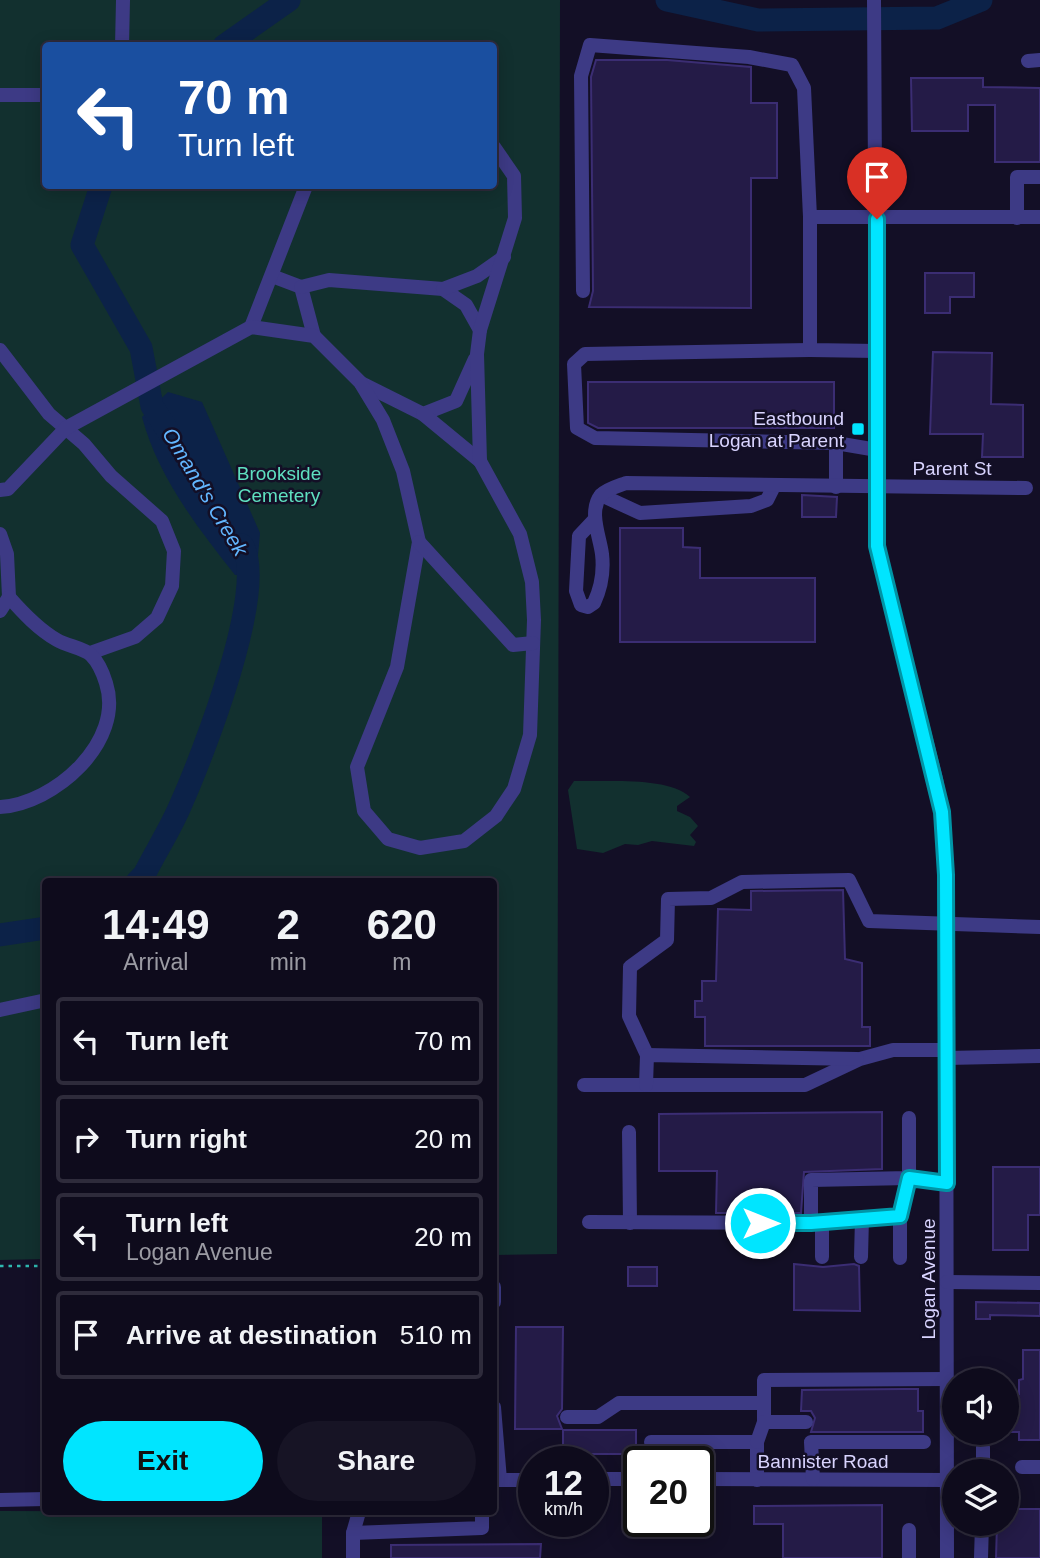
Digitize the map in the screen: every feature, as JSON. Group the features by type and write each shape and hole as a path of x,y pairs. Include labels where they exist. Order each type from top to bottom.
{"street":[{"path":"122,42 123,0"},
{"name":"Logan Avenue","path":"874,0 877,546 942,812 946,924 947,1368"},
{"path":"583,291 581,76 590,45 749,57 792,65 804,88 810,218 810,351"},
{"path":"0,95 42,95"},
{"path":"480,461 477,354 480,330 515,218 514,176 497,151"},
{"path":"1017,218 1017,177 1040,177"},
{"path":"251,327 305,189"},
{"path":"810,218 1040,218"},
{"path":"272,276 301,287 329,281 443,289 477,276 504,257"},
{"path":"301,287 314,336 360,383 383,420 402,471 419,542 397,667 358,767 364,811 388,839 420,848 464,841 496,816 514,789 530,735 532,582 520,534 480,461 423,414 360,383"},
{"path":"443,289 466,305 480,330"},
{"path":"0,490 8,489 66,428 251,327 314,336"},
{"path":"0,350 34,398 84,444 111,475 162,521 174,551 172,586 157,618 135,637 90,653"},
{"path":"877,351 585,354 574,365 577,428 595,438 836,443 877,450"},
{"path":"423,414 456,401 477,354"},
{"path":"836,443 836,487"},
{"name":"Parent St","path":"601,495 626,483 1026,488"},
{"path":"595,519 579,536 576,591 581,605 588,607 594,603 602,575 602,556 595,519 601,495 640,513 751,506 767,500 774,486"},
{"path":"0,534 7,554 9,597 0,611"},
{"path":"419,542 513,645 533,643"},
{"path":"0,807 20,806 53,790 76,770 102,736 109,715 109,691 102,670 90,653 56,639 38,627 9,597"},
{"path":"646,1085 647,1055 629,1016 631,967 667,940 668,899 711,898 743,881 849,880 869,921 1040,927"},
{"path":"0,1010 42,1001"},
{"path":"584,1085 805,1085 860,1059 893,1050 1040,1056"},
{"path":"647,1055 860,1059"},
{"path":"900,1258 900,1216 909,1178 909,1118"},
{"path":"629,1132 631,1223"},
{"path":"822,1257 811,1180 909,1178 947,1183"},
{"path":"589,1222 816,1223 900,1216"},
{"path":"861,1257 862,1218"},
{"path":"947,1283 1040,1283"},
{"path":"757,1480 757,1442 764,1423 764,1380 942,1379"},
{"path":"567,1418 598,1418 618,1403 763,1404"},
{"path":"764,1423 806,1422"},
{"path":"651,1442 757,1442"},
{"path":"813,1479 811,1442 924,1442"},
{"path":"983,1447 983,1459"},
{"path":"1022,1467 1040,1467"},
{"name":"Bannister Road","path":"714,1479 942,1480"},
{"path":"497,1480 518,1480"},
{"path":"0,1500 42,1499"},
{"path":"353,1558 353,1533 358,1515"},
{"path":"353,1533 482,1528 482,1515"},
{"path":"909,1530 909,1558"},
{"name":"Logan Avenue","path":"947,1558 948,1536"},
{"path":"981,1558 982,1536"}],"path":[{"path":"0,1266 42,1266"}],"green space":[{"name":"Brookside Cemetery","path":"0,0 560,0 557,1254 497,1255 497,878 42,878 42,1259 0,1260"},
{"path":"574,781 652,783 680,790 690,797 677,806 677,811 690,817 698,826 690,835 696,842 694,846 652,841 638,845 625,844 603,853 577,849 568,790"},
{"path":"0,1511 42,1511 42,1515 322,1515 322,1558 0,1558"}],"water":[{"path":"168,392 202,402 260,533 257,567 250,574 235,575 193,520 158,460 142,417"}],"building":[{"path":"596,60 667,60 751,67 751,103 777,103 777,178 751,178 751,308 589,307 593,291 591,77"},
{"path":"911,78 983,78 983,87 1040,88 1040,162 995,162 995,105 968,105 968,131 912,131"},
{"path":"925,273 974,273 974,297 950,297 950,313 925,313"},
{"path":"933,352 992,353 991,404 1023,405 1023,457 982,457 983,434 930,434"},
{"path":"588,382 834,382 834,428 598,428 588,423"},
{"path":"802,495 837,497 836,517 802,517"},
{"path":"620,528 683,528 683,547 700,548 700,578 815,578 815,642 620,642"},
{"path":"843,890 845,959 862,963 862,1027 870,1027 870,1046 705,1046 705,1017 695,1017 695,1001 702,1001 702,981 716,981 718,909 751,910 751,891"},
{"path":"882,1112 882,1169 804,1172 801,1213 716,1213 717,1171 659,1171 659,1114"},
{"path":"993,1167 1040,1167 1040,1215 1028,1215 1028,1250 993,1250"},
{"path":"794,1264 823,1267 854,1264 859,1266 860,1311 794,1310"},
{"path":"628,1267 657,1267 657,1286 628,1286"},
{"path":"976,1302 1040,1303 1040,1316 990,1315 990,1319 976,1319"},
{"path":"516,1327 563,1327 562,1409 557,1416 562,1429 515,1429"},
{"path":"1023,1350 1040,1350 1040,1440 1019,1440 1019,1380 1023,1379"},
{"path":"918,1389 918,1411 923,1411 923,1432 811,1432 815,1418 811,1411 801,1411 802,1390"},
{"path":"563,1430 636,1430 636,1446 623,1446 623,1454 609,1454 609,1446 563,1446"},
{"path":"882,1505 882,1558 783,1558 783,1524 754,1524 754,1506"},
{"path":"1019,1509 1040,1509 1040,1558 996,1558 997,1536 1019,1536"},
{"path":"541,1544 540,1558 391,1558 391,1545"}],"waterway":[{"name":"Omand's Creek","path":"230,42 289,0"},
{"name":"Omand's Creek","path":"667,0 758,20 937,18 981,0"},
{"name":"Omand's Creek","path":"100,189 82,245 141,348 152,406 168,431"},
{"name":"Omand's Creek","path":"141,878 181,804 230,673 247,597 248,566 242,545"},
{"name":"Omand's Creek","path":"0,935 42,929"}],"place":[{"name":"Eastbound Logan at Parent","path":"858,429"}],"route":[{"path":"760,1223 811,1223 900,1216 909,1178 947,1183 946,875 942,812 877,546 877,219"}]}
